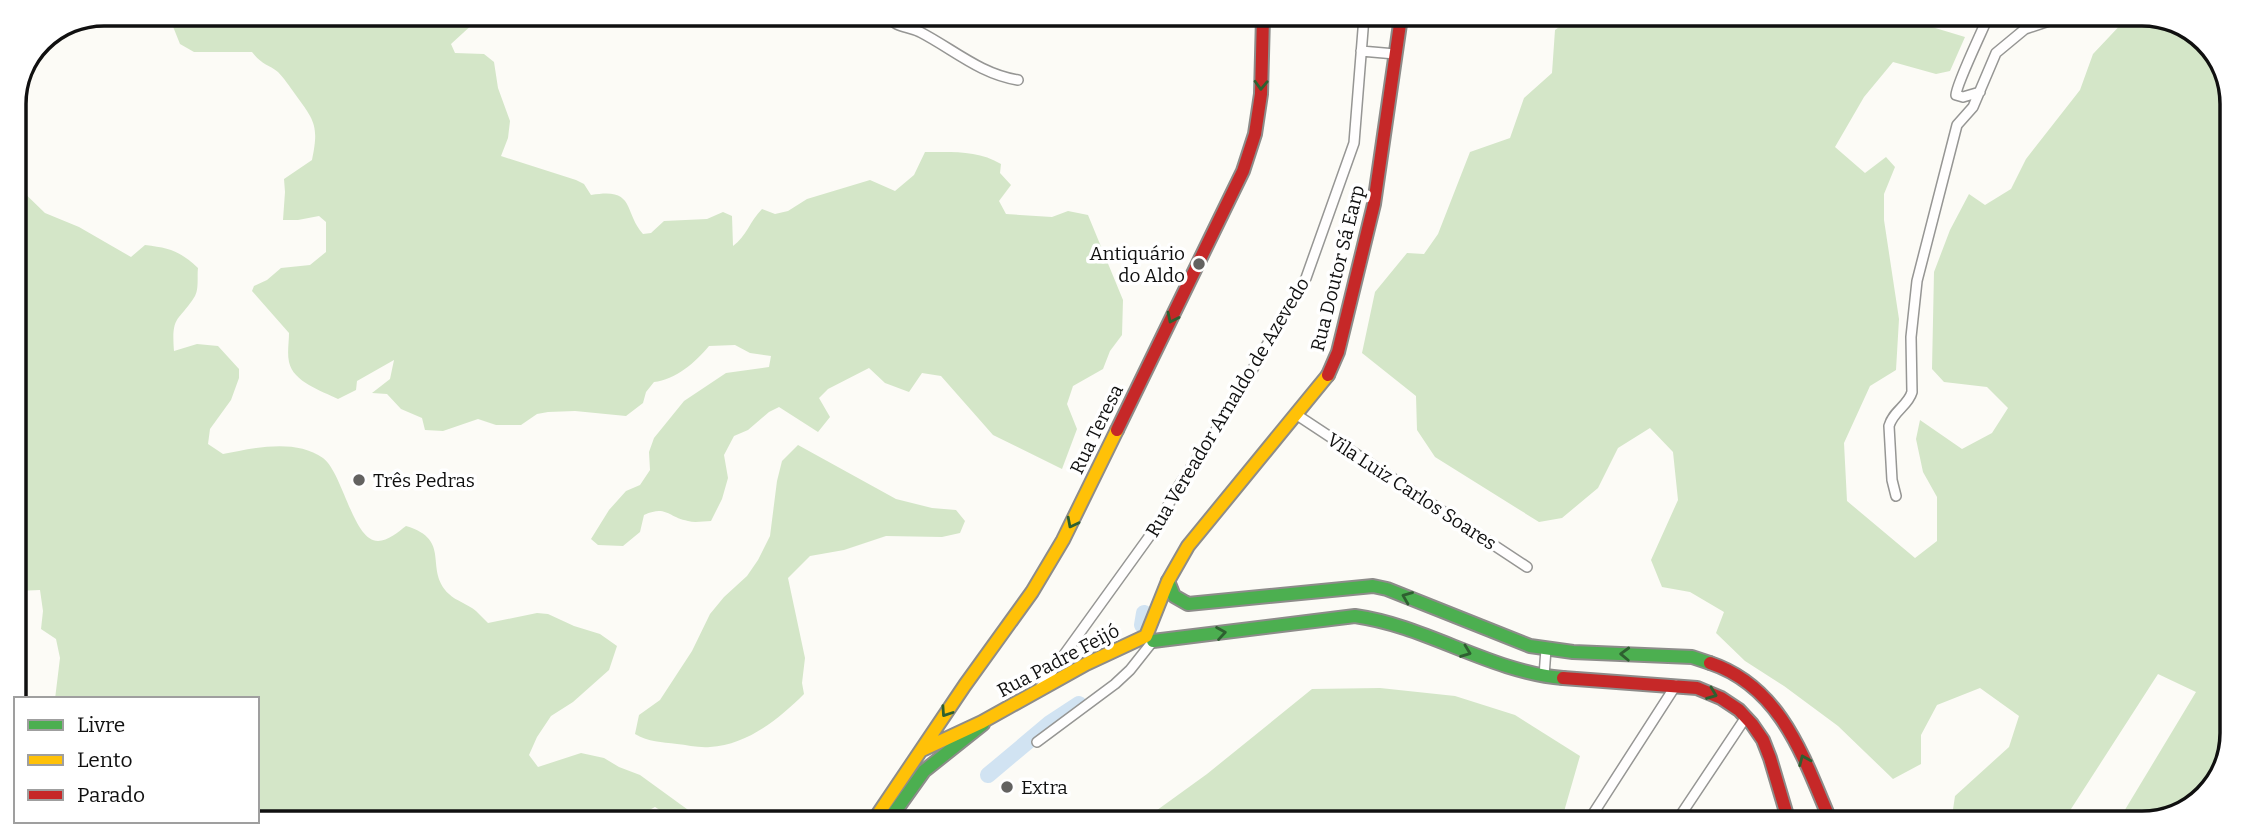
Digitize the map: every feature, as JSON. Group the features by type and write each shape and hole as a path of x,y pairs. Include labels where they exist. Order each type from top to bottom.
{"main road":[{"name":"Rua Teresa","path":"894,811 919,768 922,750 1032,592 1063,540 1243,171 1255,134 1261,94 1263,26"},
{"name":"Rua Doutor Sá Earp","path":"1150,639 1157,606 1174,568 1252,465 1297,415 1329,373 1338,352 1374,204 1400,26"},
{"path":"1168,581 1170,593 1188,604"},
{"path":"1157,606 1373,586 1398,593 1517,643 1546,649 1692,657 1729,668 1755,685 1783,716 1826,811"},
{"name":"Rua Padre Feijó","path":"922,750 988,719 1040,688 1124,645 1150,639 1355,617 1384,620 1497,664 1544,676 1675,685 1719,695 1758,729 1785,811"},
{"name":"Rua Padre Feijó","path":"919,768 971,736 988,719"},
{"name":"Rua Teresa","path":"882,811 919,768"}],"street":[{"path":"898,26 919,32 987,72 1018,80"},
{"name":"Rua Vereador Arnaldo de Azevedo","path":"1040,688 1159,523 1176,489 1226,415 1306,278 1354,143 1363,26"},
{"path":"1980,92 1963,97 1956,95 1956,88 1984,26"},
{"path":"1896,496 1892,480 1889,432 1891,419 1910,398 1912,391 1911,337 1917,281 1957,125 1973,107 1996,53 2025,29 2034,26"},
{"path":"1361,51 1395,54"},
{"name":"Vila Luiz Carlos Soares","path":"1297,415 1527,567"},
{"path":"1037,742 1115,684 1130,670 1150,639"},
{"path":"1544,676 1546,649"},
{"path":"1595,811 1675,685"},
{"path":"1683,811 1746,717"}],"green space":[{"path":"173,26 471,26 451,44 455,53 484,54 494,62 498,88 510,121 508,138 501,156 576,180 584,184 591,195 615,194 626,203 643,234 651,233 664,221 707,219 723,212 732,216 733,246 762,209 775,214 788,211 807,199 870,180 895,191 914,175 925,152 983,156 1001,164 1000,173 1011,185 999,201 1006,214 1052,217 1068,211 1088,215 1123,300 1122,335 1110,351 1103,369 1073,386 1067,404 1077,429 1062,469 993,435 941,376 922,373 909,392 885,383 869,368 828,389 819,398 830,417 818,432 779,407 748,430 734,436 724,455 728,478 722,499 711,521 691,522 662,511 652,512 644,515 640,532 623,546 598,545 591,539 609,510 626,491 640,485 650,470 649,452 654,438 684,401 726,373 769,367 771,356 750,353 735,345 709,346 684,369 670,378 654,382 646,392 643,403 626,416 575,411 548,412 537,414 521,425 496,425 478,419 443,431 425,430 422,418 401,409 387,394 372,393 390,379 394,360 357,381 356,390 338,399 309,385 296,375 289,362 289,333 252,291 254,286 267,280 281,268 310,265 326,252 326,222 319,216 283,220 284,179 312,160 314,124 278,72 252,52 194,52 180,44"},
{"path":"1561,26 1932,26 1965,37 1950,71 1936,74 1893,62 1864,97 1835,147 1865,173 1886,157 1895,167 1884,194 1884,220 1899,319 1896,370 1870,386 1844,443 1847,501 1915,558 1937,541 1937,497 1923,472 1916,439 1920,420 1962,449 1992,433 2008,408 1987,387 1944,382 1932,369 1934,272 1950,230 1969,194 1985,205 2011,189 2026,159 2080,90 2093,54 2119,26 2167,30 2189,42 2204,57 2216,79 2220,100 2220,732 2216,758 2204,780 2189,795 2167,807 2124,811 2196,692 2158,674 2070,811 1953,811 1955,796 2009,747 2019,716 1980,688 1937,705 1921,735 1921,764 1893,779 1838,726 1745,661 1716,633 1724,612 1690,592 1662,587 1651,560 1678,500 1673,452 1650,428 1618,448 1598,488 1562,518 1539,522 1435,457 1417,430 1416,396 1362,353 1375,292 1407,253 1424,254 1438,234 1470,152 1510,138 1524,98 1552,73 1555,30"},
{"path":"26,195 45,213 79,227 131,257 145,245 154,246 180,254 198,268 196,293 175,324 174,351 197,344 218,346 239,369 239,378 231,400 210,429 208,444 223,454 274,446 312,452 330,466 355,519 369,538 385,540 406,526 420,532 429,539 433,547 438,575 449,594 473,609 488,623 537,613 548,614 600,634 617,646 609,670 573,702 551,716 529,755 538,767 581,753 604,758 640,775 690,811 661,811 655,807 647,811 259,811 259,697 55,697 60,658 56,639 41,629 43,611 40,590 26,591"},
{"path":"798,445 896,499 932,508 956,510 965,521 960,533 942,537 886,536 844,550 810,556 788,578 805,658 802,683 804,694 762,729 737,741 706,747 655,741 635,734 639,715 660,700 692,651 710,614 747,576 758,560 770,536 782,461"},
{"path":"1380,688 1455,696 1515,715 1580,756 1564,811 1156,811 1207,774 1312,689"}],"waterway":[{"path":"1142,625 1144,613"},
{"path":"988,775 1050,723 1079,704"}],"traffic: fast":[{"path":"1168,581 1174,596 1188,604 1373,586 1387,589 1530,646 1573,652 1692,657 1710,663"},
{"path":"1153,641 1355,616 1408,629 1510,667 1563,678"},
{"path":"895,811 924,771 983,724"}],"traffic: slow":[{"path":"922,750 982,722 1086,664 1146,636 1168,581 1188,546 1328,375"},
{"path":"880,811 1032,592 1063,540 1117,430"}],"traffic: jam":[{"path":"1117,430 1243,171 1255,134 1261,94 1263,26"},
{"path":"1328,375 1338,352 1374,204 1400,26"},
{"path":"1710,663 1735,674 1773,707 1800,750 1826,811"},
{"path":"1563,678 1697,688 1721,698 1739,710 1763,740 1786,811"}],"place":[{"name":"Antiquário do Aldo","path":"1199,264"},
{"name":"Três Pedras","path":"359,480"},
{"name":"Extra","path":"1007,787"}]}
